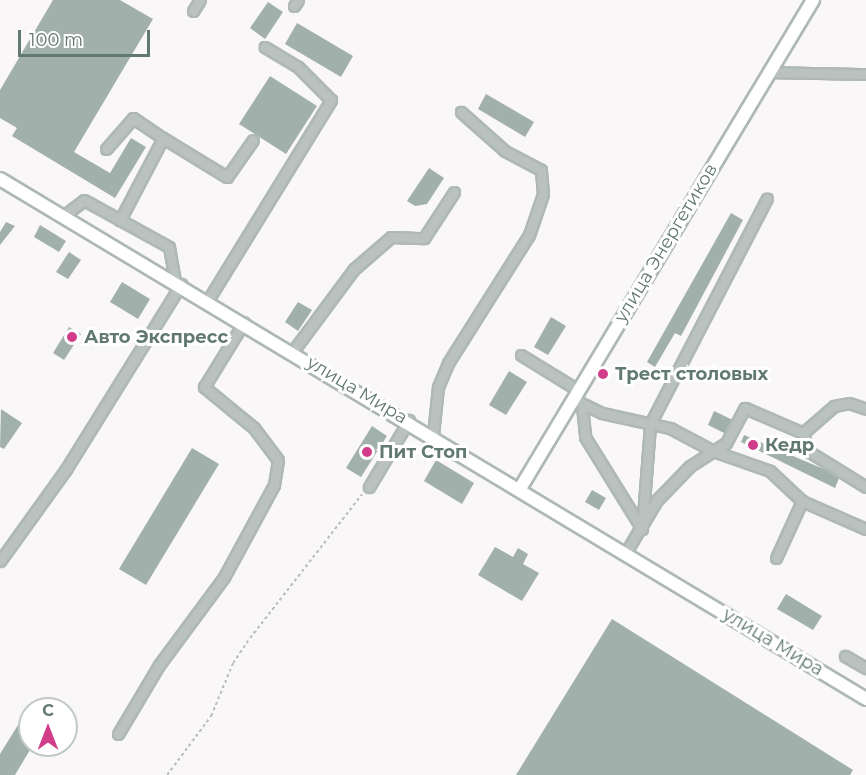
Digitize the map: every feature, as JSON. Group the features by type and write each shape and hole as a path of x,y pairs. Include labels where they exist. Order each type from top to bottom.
{"main road":[{"name":"улица Энергетиков","path":"521,487 578,398 768,72 813,0"},
{"name":"улица Мира","path":"0,178 521,487 866,699"}],"lane":[{"path":"193,11 200,0"},
{"path":"208,300 331,100 298,67 265,47"},
{"path":"768,72 866,74"},
{"path":"433,435 438,387 448,363 529,235 543,194 541,170 505,151 461,112"},
{"path":"106,148 133,118 227,177 253,140"},
{"path":"120,220 163,138"},
{"path":"293,351 354,269 391,237 424,238 454,192"},
{"path":"642,529 651,424 767,198"},
{"path":"0,560 66,470 178,283 169,247 84,200 63,216"},
{"path":"118,734 159,664 224,577 274,485 278,460 254,428 204,387 244,322"},
{"path":"521,355 578,398 651,424 670,428 713,451 770,471 802,501 866,529"},
{"path":"578,398 585,437 642,529"},
{"path":"803,433 834,406 849,403 866,409"},
{"path":"626,552 674,481 726,443 746,408 803,433"},
{"path":"369,487 409,420"},
{"path":"803,433 808,452 866,487"},
{"path":"776,558 802,501"},
{"path":"845,656 866,668"}],"path":[{"path":"167,775 211,716 250,638 369,487"}],"building":[{"path":"53,0 120,0 153,19 74,152 110,173 131,138 146,147 115,198 12,136 17,128 0,118 0,90"},
{"path":"268,2 283,12 265,39 250,28"},
{"path":"297,23 353,56 341,77 285,44"},
{"path":"270,76 317,106 286,154 239,124"},
{"path":"486,94 534,122 525,137 478,109"},
{"path":"429,168 444,178 427,204 415,206 407,201"},
{"path":"731,213 743,220 681,336 675,333 655,367 647,362"},
{"path":"6,222 15,226 0,245 0,232"},
{"path":"40,225 66,241 59,252 34,237"},
{"path":"69,252 81,260 68,279 56,272"},
{"path":"122,282 150,299 138,319 110,302"},
{"path":"298,302 312,310 298,331 285,322"},
{"path":"551,317 566,326 548,355 534,347"},
{"path":"69,327 81,334 64,360 53,353"},
{"path":"509,371 527,382 506,415 489,405"},
{"path":"1,409 22,423 4,449 0,447"},
{"path":"714,411 735,421 728,435 708,425"},
{"name":"Пит Стоп","path":"372,426 387,436 361,477 346,468"},
{"path":"744,435 840,476 835,488 741,442"},
{"path":"192,448 219,464 146,585 119,569"},
{"path":"436,460 474,483 462,504 424,481"},
{"path":"592,490 606,498 599,510 585,502"},
{"path":"495,547 513,557 518,548 528,554 523,564 539,573 522,601 478,575"},
{"path":"786,594 822,616 813,630 777,609"},
{"path":"612,619 853,770 850,775 516,775"},
{"path":"18,725 18,757 26,757 15,775 0,775 0,754"}],"place":[{"name":"Авто Экспресс","path":"72,337"},
{"name":"Трест столовых","path":"603,374"},
{"name":"Кедр","path":"753,445"},
{"name":"Пит Стоп","path":"367,452"}]}
